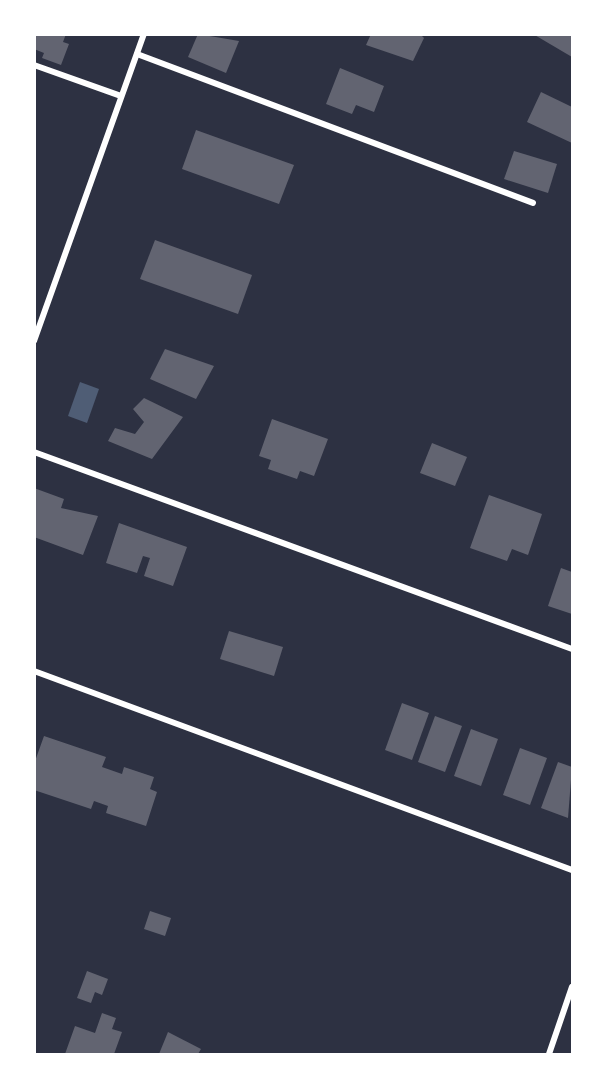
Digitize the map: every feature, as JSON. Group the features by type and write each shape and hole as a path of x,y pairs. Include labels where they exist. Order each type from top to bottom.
{"street":[{"path":"34,341 144,34"},
{"path":"136,54 532,203"},
{"path":"34,65 121,96"},
{"path":"34,452 573,649"},
{"path":"34,672 573,870"},
{"path":"549,1054 573,987"}],"water":[{"path":"80,382 99,389 87,423 68,416"}],"building":[{"path":"34,34 66,34 63,42 69,44 61,65 42,58 44,53 34,49"},
{"path":"198,34 239,41 226,73 188,57"},
{"path":"371,34 420,34 424,38 413,61 366,45"},
{"path":"533,34 572,34 572,57"},
{"path":"340,68 384,86 374,112 356,105 352,114 326,104"},
{"path":"541,92 572,107 572,143 527,122"},
{"path":"196,130 294,165 279,204 182,169"},
{"path":"514,151 557,164 548,193 504,179"},
{"path":"155,240 252,275 238,314 140,279"},
{"path":"165,349 214,366 196,399 150,379"},
{"path":"144,398 183,417 152,459 108,441 115,428 135,434 144,422 133,409"},
{"path":"272,419 328,439 314,476 300,471 297,479 268,469 271,460 259,456"},
{"path":"432,443 467,457 455,486 420,473"},
{"path":"34,488 64,499 61,508 98,516 83,555 34,537"},
{"path":"489,495 542,514 528,555 512,549 507,561 470,548"},
{"path":"119,523 187,547 173,586 144,576 150,558 143,556 137,573 106,563"},
{"path":"561,568 572,572 572,614 548,606"},
{"path":"229,631 283,647 274,676 220,659"},
{"path":"402,703 429,713 412,760 385,750"},
{"path":"435,716 462,726 445,772 418,762"},
{"path":"471,729 498,739 481,786 454,776"},
{"path":"44,736 106,757 102,767 122,774 124,767 154,777 150,789 157,792 146,826 106,813 108,806 94,801 91,809 34,790 34,764"},
{"path":"520,748 547,758 530,805 503,795"},
{"path":"558,762 572,767 568,818 541,808"},
{"path":"150,911 171,918 165,936 144,929"},
{"path":"87,971 108,979 102,995 95,992 91,1003 77,998"},
{"path":"102,1013 116,1018 112,1029 122,1032 114,1054 65,1054 75,1026 95,1033"},
{"path":"168,1032 201,1049 198,1054 159,1054"}]}
